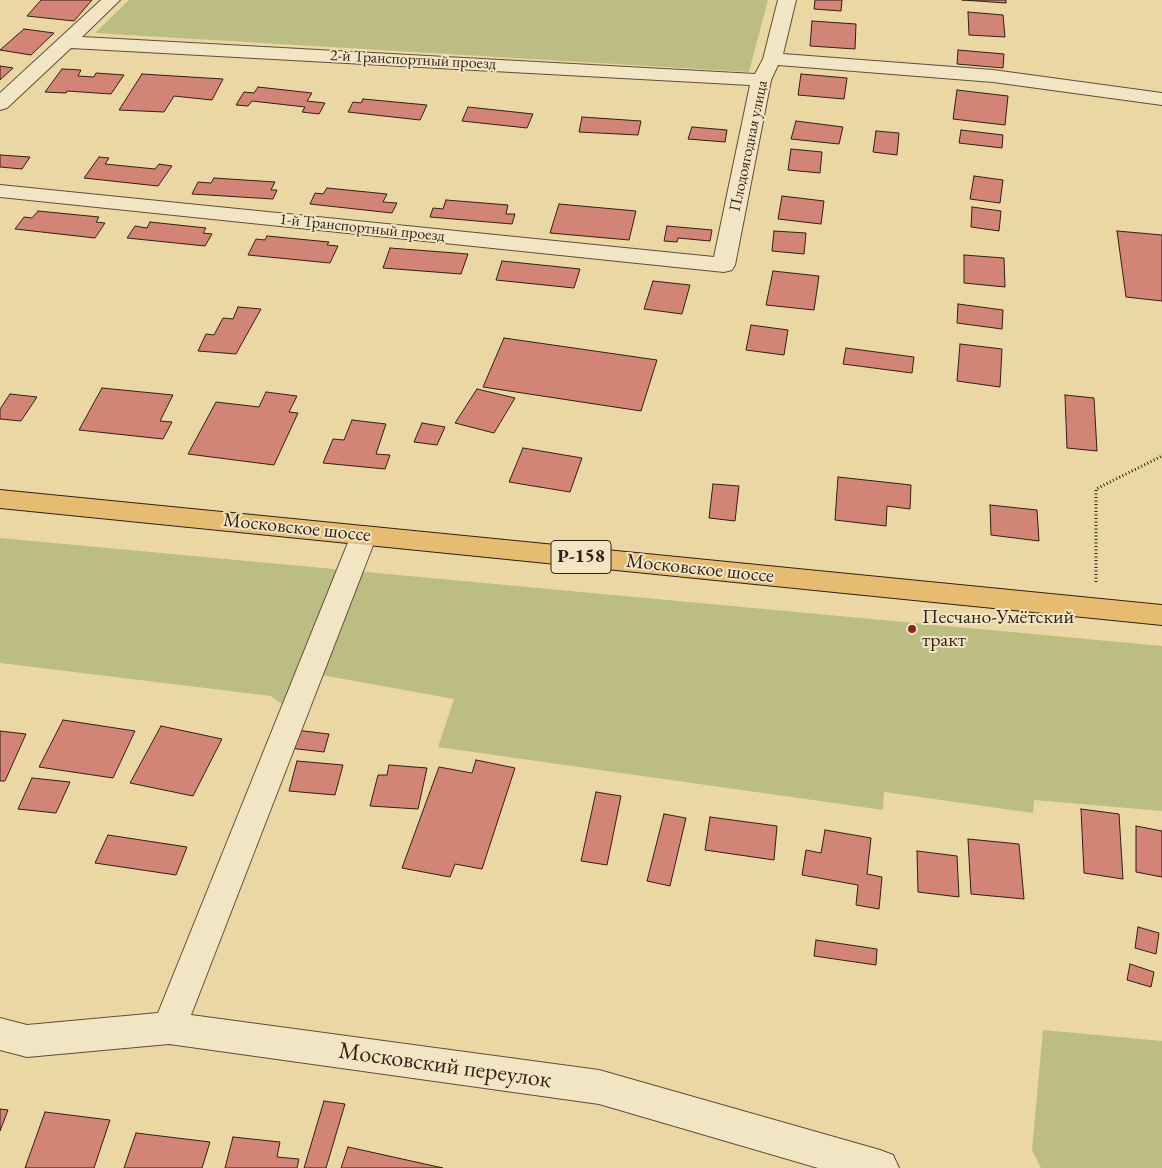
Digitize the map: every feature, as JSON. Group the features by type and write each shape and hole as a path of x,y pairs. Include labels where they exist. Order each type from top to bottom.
{"main road":[{"name":"Московское шоссе","path":"0,499 1162,615"}],"street":[{"path":"0,104 111,0"},
{"name":"Плодоягодная улица","path":"724,265 761,80 772,58 787,0"},
{"name":"2-й Транспортный проезд","path":"65,42 761,80"},
{"path":"772,58 992,76 1162,99"},
{"name":"1-й Транспортный проезд","path":"0,191 724,265"},
{"path":"168,1028 364,535"},
{"name":"Московский переулок","path":"0,1034 27,1041 168,1028 599,1087 880,1168"}],"path":[{"path":"1096,608 1096,488 1162,456"}],"green space":[{"path":"129,0 768,0 749,72 95,33"},
{"path":"0,538 1162,646 1162,811 1034,800 1033,813 884,792 883,810 438,747 454,699 316,674 299,717 271,696 0,663"},
{"path":"1043,1030 1162,1041 1162,1168 1041,1168 1032,1150"}],"building":[{"path":"41,0 92,0 74,21 27,16"},
{"path":"815,0 842,0 841,11 814,9"},
{"path":"963,0 1006,0 1006,3"},
{"path":"968,12 1003,15 1005,37 969,35"},
{"path":"812,21 856,24 855,49 810,46"},
{"path":"24,29 54,33 31,55 0,50"},
{"path":"958,50 1004,54 1003,68 957,64"},
{"path":"0,66 13,68 0,80"},
{"path":"62,69 81,70 78,76 94,77 96,73 124,75 111,94 67,91 66,93 45,92"},
{"path":"142,74 223,79 212,100 174,96 164,112 119,110"},
{"path":"801,74 847,78 844,99 798,95"},
{"path":"258,87 312,93 307,101 325,103 319,114 302,112 305,107 252,101 248,106 236,105 244,92 254,93"},
{"path":"957,90 1008,96 1005,125 953,119"},
{"path":"363,99 427,105 420,120 348,112 353,102 361,103"},
{"path":"468,107 533,114 527,128 462,121"},
{"path":"582,117 641,121 638,135 579,132"},
{"path":"796,121 843,127 839,144 791,139"},
{"path":"692,127 727,130 725,142 688,139"},
{"path":"961,130 1003,135 1002,148 959,143"},
{"path":"876,131 899,133 897,155 873,152"},
{"path":"791,149 822,152 820,173 788,170"},
{"path":"0,155 30,157 22,169 0,167"},
{"path":"99,157 109,158 105,164 155,169 159,164 172,166 158,186 84,178"},
{"path":"974,176 1003,180 1000,203 970,199"},
{"path":"214,178 275,182 271,190 277,190 273,199 192,194 198,182 211,183"},
{"path":"327,188 387,194 383,202 397,203 392,213 310,204 315,193 323,194"},
{"path":"782,196 824,201 821,224 778,219"},
{"path":"446,200 508,205 506,214 515,214 512,224 430,217 433,208 443,209"},
{"path":"559,204 636,211 629,240 550,233"},
{"path":"972,207 1001,211 999,231 971,227"},
{"path":"38,211 99,217 96,222 105,223 95,238 15,229 24,217 32,218"},
{"path":"150,222 206,228 203,233 212,234 205,246 127,238 135,226 147,228"},
{"path":"667,226 712,230 710,241 678,238 677,242 664,241"},
{"path":"774,231 806,233 804,254 772,251"},
{"path":"1117,231 1162,235 1162,301 1126,297"},
{"path":"267,236 329,242 327,245 338,246 330,263 248,255 256,239 265,240"},
{"path":"390,248 468,254 461,274 383,268"},
{"path":"964,255 1004,258 1005,287 964,283"},
{"path":"502,261 580,269 574,288 496,280"},
{"path":"773,271 819,276 814,310 766,305"},
{"path":"653,281 690,285 682,314 644,309"},
{"path":"958,304 1003,310 1002,329 957,323"},
{"path":"238,307 261,309 236,354 198,351 206,334 214,335 223,318 233,319"},
{"path":"751,325 788,330 784,355 746,350"},
{"path":"504,338 657,360 641,411 483,387"},
{"path":"960,344 1002,349 1000,387 957,381"},
{"path":"846,348 914,357 912,373 843,364"},
{"path":"102,388 173,395 160,421 172,422 163,439 79,430"},
{"path":"477,389 515,398 494,433 455,423"},
{"path":"266,392 297,396 289,412 298,413 274,465 188,454 216,402 259,407"},
{"path":"10,394 37,397 21,421 0,419 0,409"},
{"path":"1065,395 1094,398 1097,451 1067,448"},
{"path":"352,420 386,424 376,454 390,455 385,469 323,463 333,439 344,440"},
{"path":"422,423 445,427 437,445 414,442"},
{"path":"523,448 582,458 570,492 509,482"},
{"path":"838,477 911,485 910,509 887,506 886,526 835,520"},
{"path":"713,484 739,486 735,521 709,518"},
{"path":"990,505 1037,510 1039,541 991,535"},
{"path":"63,720 135,731 113,778 39,767"},
{"path":"161,726 222,739 193,796 130,783"},
{"path":"295,730 329,734 324,752 289,748"},
{"path":"0,731 26,734 5,781 0,781"},
{"path":"476,760 515,768 482,869 455,864 450,877 402,868 439,767 472,773"},
{"path":"297,761 343,765 335,795 289,791"},
{"path":"389,765 427,768 418,809 370,806 378,775 387,775"},
{"path":"32,778 70,782 56,813 18,809"},
{"path":"596,792 621,796 607,865 581,861"},
{"path":"1081,809 1119,814 1123,879 1084,873"},
{"path":"664,814 686,818 670,886 647,881"},
{"path":"710,817 777,826 774,860 705,850"},
{"path":"1136,826 1162,831 1162,877 1136,872"},
{"path":"825,830 871,838 867,874 882,877 879,909 856,905 858,885 802,875 806,850 821,853"},
{"path":"108,835 187,847 176,875 95,863"},
{"path":"968,839 1019,844 1024,899 971,894"},
{"path":"917,851 957,856 959,897 918,892"},
{"path":"1138,927 1159,933 1156,954 1135,948"},
{"path":"816,940 877,949 876,965 814,956"},
{"path":"1130,964 1154,972 1151,987 1127,980"},
{"path":"324,1101 345,1104 326,1168 304,1168"},
{"path":"0,1109 8,1110 0,1131"},
{"path":"45,1112 110,1120 94,1168 25,1168"},
{"path":"136,1133 210,1142 202,1168 124,1168"},
{"path":"233,1137 280,1142 277,1157 299,1159 297,1168 225,1168"},
{"path":"348,1147 443,1168 341,1168"}],"place":[{"name":"Песчано-Умётский тракт","path":"912,629"}]}
